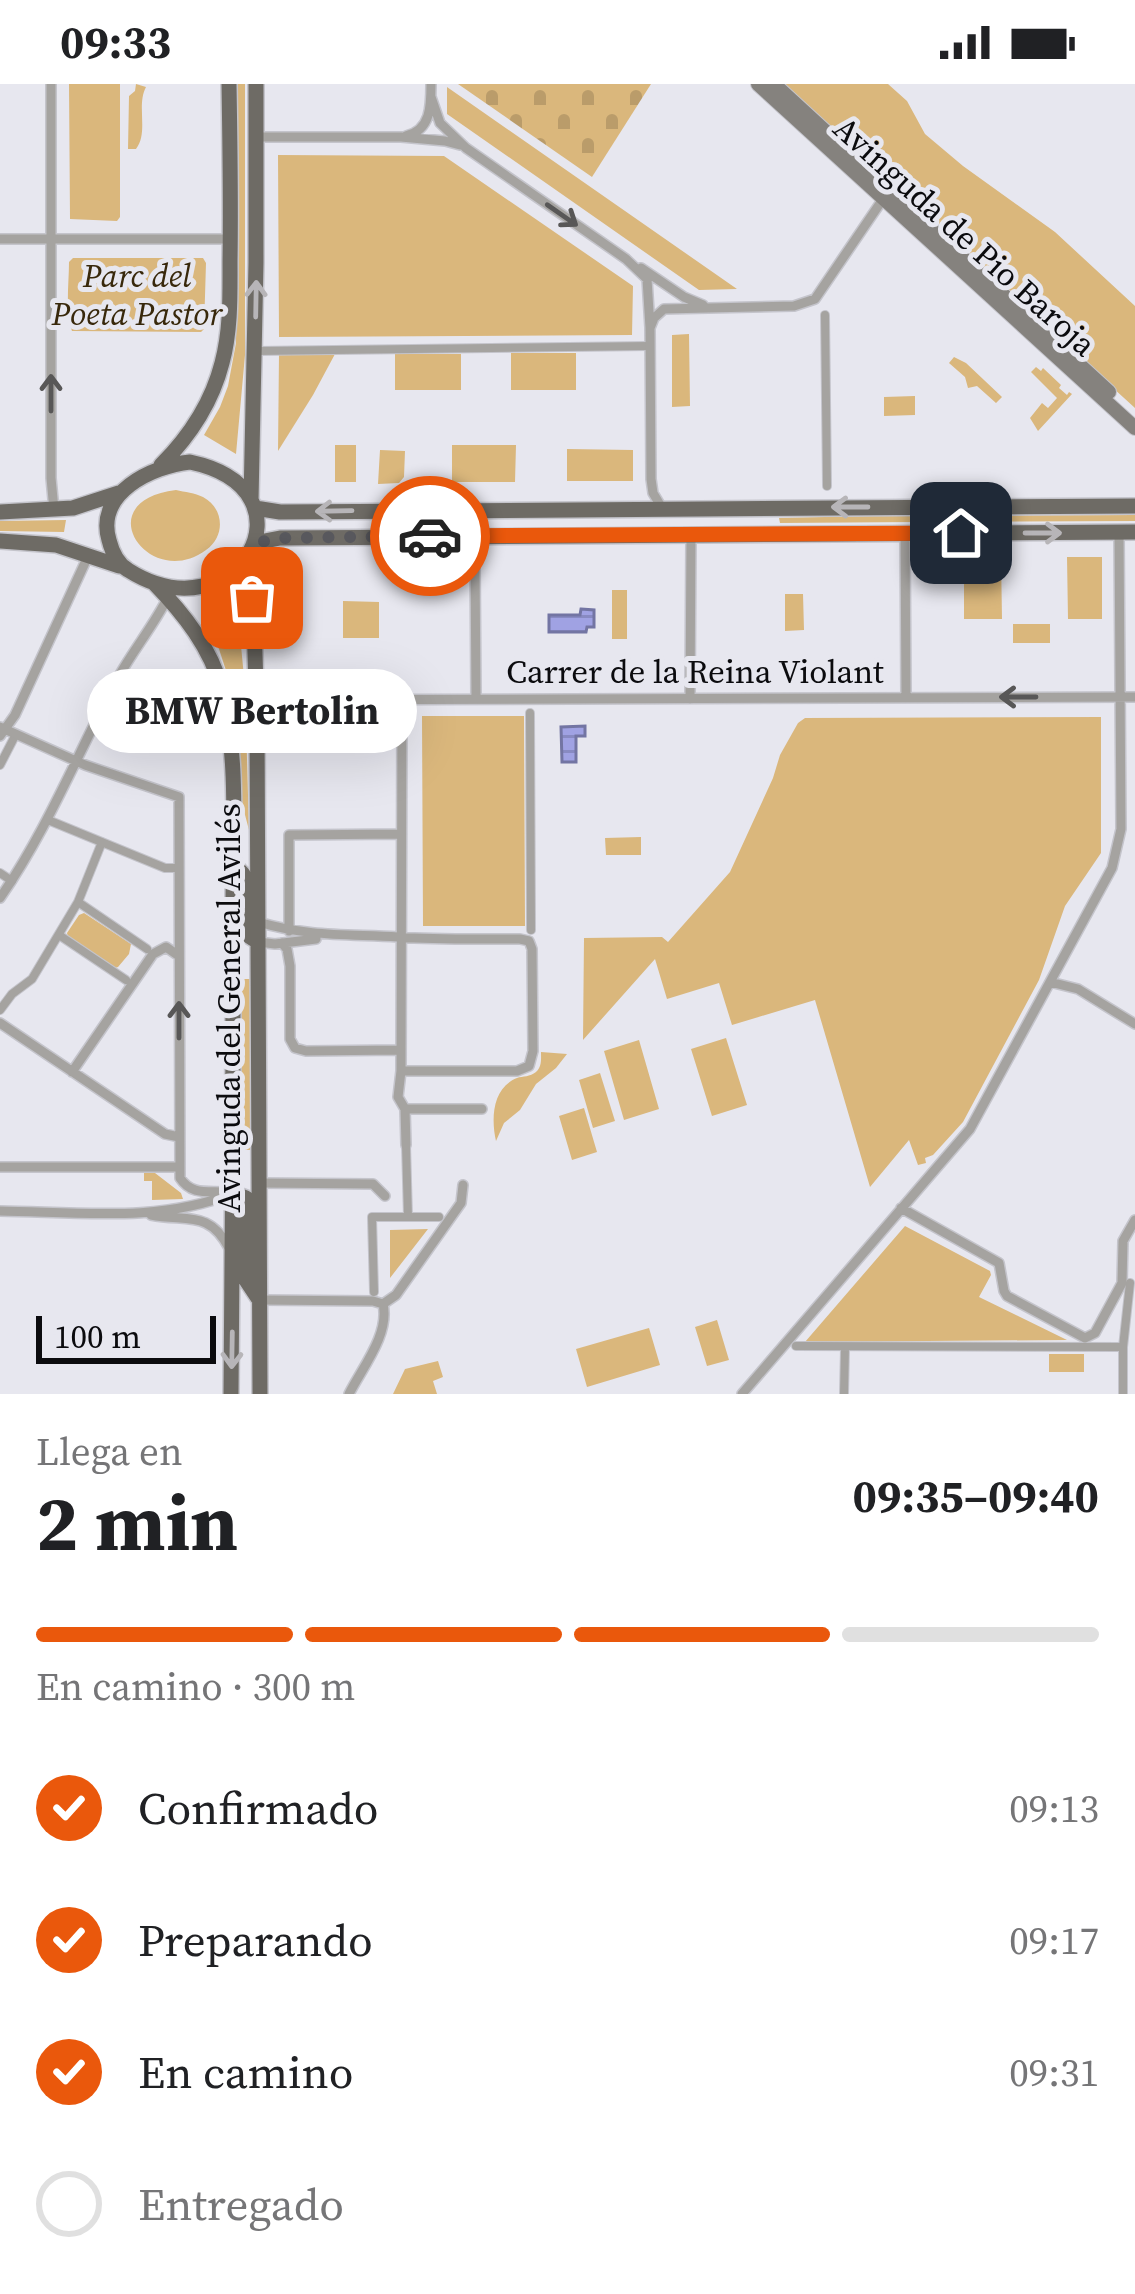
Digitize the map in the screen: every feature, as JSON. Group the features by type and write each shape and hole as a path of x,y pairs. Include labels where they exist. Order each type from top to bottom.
{"main road":[{"path":"0,512 77,508 119,494 159,467 191,431 210,398 229,323 230,84"},
{"path":"0,541 56,545 154,583 194,590 236,569 254,546 258,522 253,504 256,84"},
{"name":"Avinguda de Pio Baroja","path":"758,84 1135,428"},
{"name":"Avinguda de Pio Baroja","path":"774,84 1135,416"},
{"path":"159,467 190,462 205,465 227,476 253,504 280,512 1135,506"},
{"path":"119,494 106,524 122,567"},
{"path":"254,546 280,538 1127,532"},
{"name":"Avinguda del General Avilés","path":"254,546 260,1394"},
{"name":"Avinguda del General Avilés","path":"154,583 204,646 222,688 231,754 231,1394"},
{"path":"232,862 243,874 247,935 258,942"},
{"path":"233,1193 245,1198 246,1280 260,1300"}],"street":[{"path":"51,84 54,510"},
{"path":"401,137 416,134 425,124 430,90"},
{"path":"430,90 440,123 466,148 626,260 690,301 709,307"},
{"path":"256,137 401,137 466,148"},
{"path":"650,328 664,309 801,305 815,299 883,199"},
{"path":"0,239 231,239"},
{"path":"626,260 646,279 651,478 662,508"},
{"path":"825,315 826,486"},
{"path":"255,351 650,346"},
{"path":"634,508 651,478"},
{"path":"905,532 905,698"},
{"path":"742,1394 970,1129 1117,855 1127,532"},
{"path":"690,699 691,535"},
{"path":"460,536 475,562 476,698"},
{"path":"0,765 6,732 89,554"},
{"path":"0,898 48,820 122,671 168,597"},
{"name":"Carrer de la Reina Violant","path":"256,700 1135,697"},
{"path":"402,699 398,1097 405,1109 408,1217"},
{"path":"401,1071 517,1071 529,1066 533,1051 530,713"},
{"path":"257,723 402,723"},
{"path":"6,732 179,797 180,1178 190,1190 233,1193"},
{"path":"48,820 165,868 179,868"},
{"name":"Avinguda del General Avilés","path":"289,931 289,836 401,834"},
{"path":"0,1010 32,980 78,902 102,842"},
{"path":"0,873 12,881"},
{"path":"78,902 147,950"},
{"path":"258,922 333,936 414,940 530,936"},
{"path":"59,935 126,980"},
{"path":"258,942 333,936"},
{"name":"Avinguda del General Avilés","path":"282,943 289,956 290,1039 295,1048 400,1050"},
{"path":"72,1072 153,954 166,947 179,956"},
{"path":"1050,982 1078,989 1135,1024"},
{"path":"0,1023 165,1134 179,1137"},
{"path":"405,1109 482,1109"},
{"path":"0,1167 179,1167"},
{"path":"373,1184 385,1170"},
{"path":"259,1183 373,1184 386,1196"},
{"path":"383,1304 396,1295 461,1203 463,1185"},
{"path":"140,1213 198,1205 233,1193"},
{"path":"901,1208 999,1263 1007,1296 1081,1336 1095,1333 1129,1283"},
{"path":"0,1211 140,1213 206,1221 221,1233 233,1256"},
{"path":"374,1292 372,1217 439,1217"},
{"path":"1123,1394 1129,1283 1123,1241 1135,1220"},
{"path":"260,1300 383,1304"},
{"path":"349,1394 384,1327 383,1304"},
{"path":"796,1346 1123,1348"},
{"path":"844,1394 845,1347"}],"green space":[{"path":"69,84 120,84 117,221 70,219"},
{"path":"136,84 146,87 142,135 136,149 128,149 129,96"},
{"path":"238,84 245,84 245,355 236,454 204,435 228,386 236,343"},
{"path":"458,84 651,84 592,177"},
{"path":"780,84 888,84 907,101 925,134 1055,232 1135,306 1135,408"},
{"path":"447,87 737,289 699,290 447,114"},
{"path":"278,155 444,156 633,286 632,335 279,337"},
{"name":"Parc del Poeta Pastor","path":"73,258 203,258 204,329 72,331 68,297"},
{"path":"689,334 690,406 672,407 672,335"},
{"path":"511,353 576,353 576,390 511,390"},
{"path":"279,354 335,354 278,451"},
{"path":"395,354 461,354 461,390 395,390"},
{"path":"954,357 1002,397 996,403 977,386 968,388 965,377 949,363"},
{"path":"1043,368 1067,395 1072,394 1038,431 1030,418 1042,403 1048,408 1057,398 1031,372"},
{"path":"915,396 915,415 884,416 884,397"},
{"path":"335,445 356,445 356,482 335,482"},
{"path":"452,445 516,445 515,482 452,482"},
{"path":"567,449 633,450 633,481 567,481"},
{"path":"380,450 405,451 404,477 399,483 378,484"},
{"path":"176,490 210,502 218,515 219,530 206,550 185,560 165,560 136,540 131,525 135,510 149,497"},
{"path":"915,515 915,522 780,523 779,518"},
{"path":"1135,515 1135,521 926,522 926,516"},
{"path":"66,520 64,532 0,531 0,521"},
{"path":"964,557 1001,557 1002,619 964,619"},
{"path":"1067,557 1102,557 1102,619 1068,619"},
{"path":"612,590 627,590 627,639 612,639"},
{"path":"785,594 803,594 804,630 785,631"},
{"path":"343,601 379,602 379,638 343,638"},
{"path":"237,603 249,830 240,796 232,689 203,617"},
{"path":"1013,624 1050,624 1050,643 1013,643"},
{"path":"422,716 524,716 525,926 423,926"},
{"path":"1101,717 1101,853 1065,906 1039,980 963,1122 925,1158 926,1163 918,1165 909,1140 870,1187 815,1000 732,1025 719,983 667,999 655,959 583,1040 584,938 662,937 668,942 730,872 780,755 805,718"},
{"path":"641,837 641,855 606,855 605,838"},
{"path":"84,913 131,944 118,967 68,937"},
{"path":"240,979 250,979 250,1150 240,1150"},
{"path":"726,1038 747,1105 712,1116 691,1049"},
{"path":"639,1040 659,1109 624,1120 604,1051"},
{"path":"541,1052 567,1054 504,1123 496,1141 494,1114 502,1089 536,1072"},
{"path":"600,1073 615,1121 593,1128 579,1080"},
{"path":"584,1108 597,1152 572,1160 559,1116"},
{"path":"144,1171 155,1173 183,1199 152,1200 152,1181 144,1181"},
{"path":"905,1226 990,1271 979,1297 1067,1340 805,1342"},
{"path":"428,1229 390,1278 390,1230"},
{"path":"717,1320 729,1360 707,1366 695,1327"},
{"path":"649,1328 660,1365 587,1387 576,1349"},
{"path":"1049,1354 1084,1354 1084,1372 1049,1372"},
{"path":"438,1361 443,1377 433,1381 437,1394 393,1394 405,1369"}],"water":[{"path":"581,609 594,610 594,627 587,627 586,632 549,632 549,615 580,615"},
{"path":"585,726 585,736 576,736 576,762 562,762 561,727"}],"way so far":[{"path":"252,598 255,543 280,538 430,536"}],"place":[{"name":"BMW Bertolin","path":"252,598"}],"route":[{"path":"430,536 961,533"}]}
